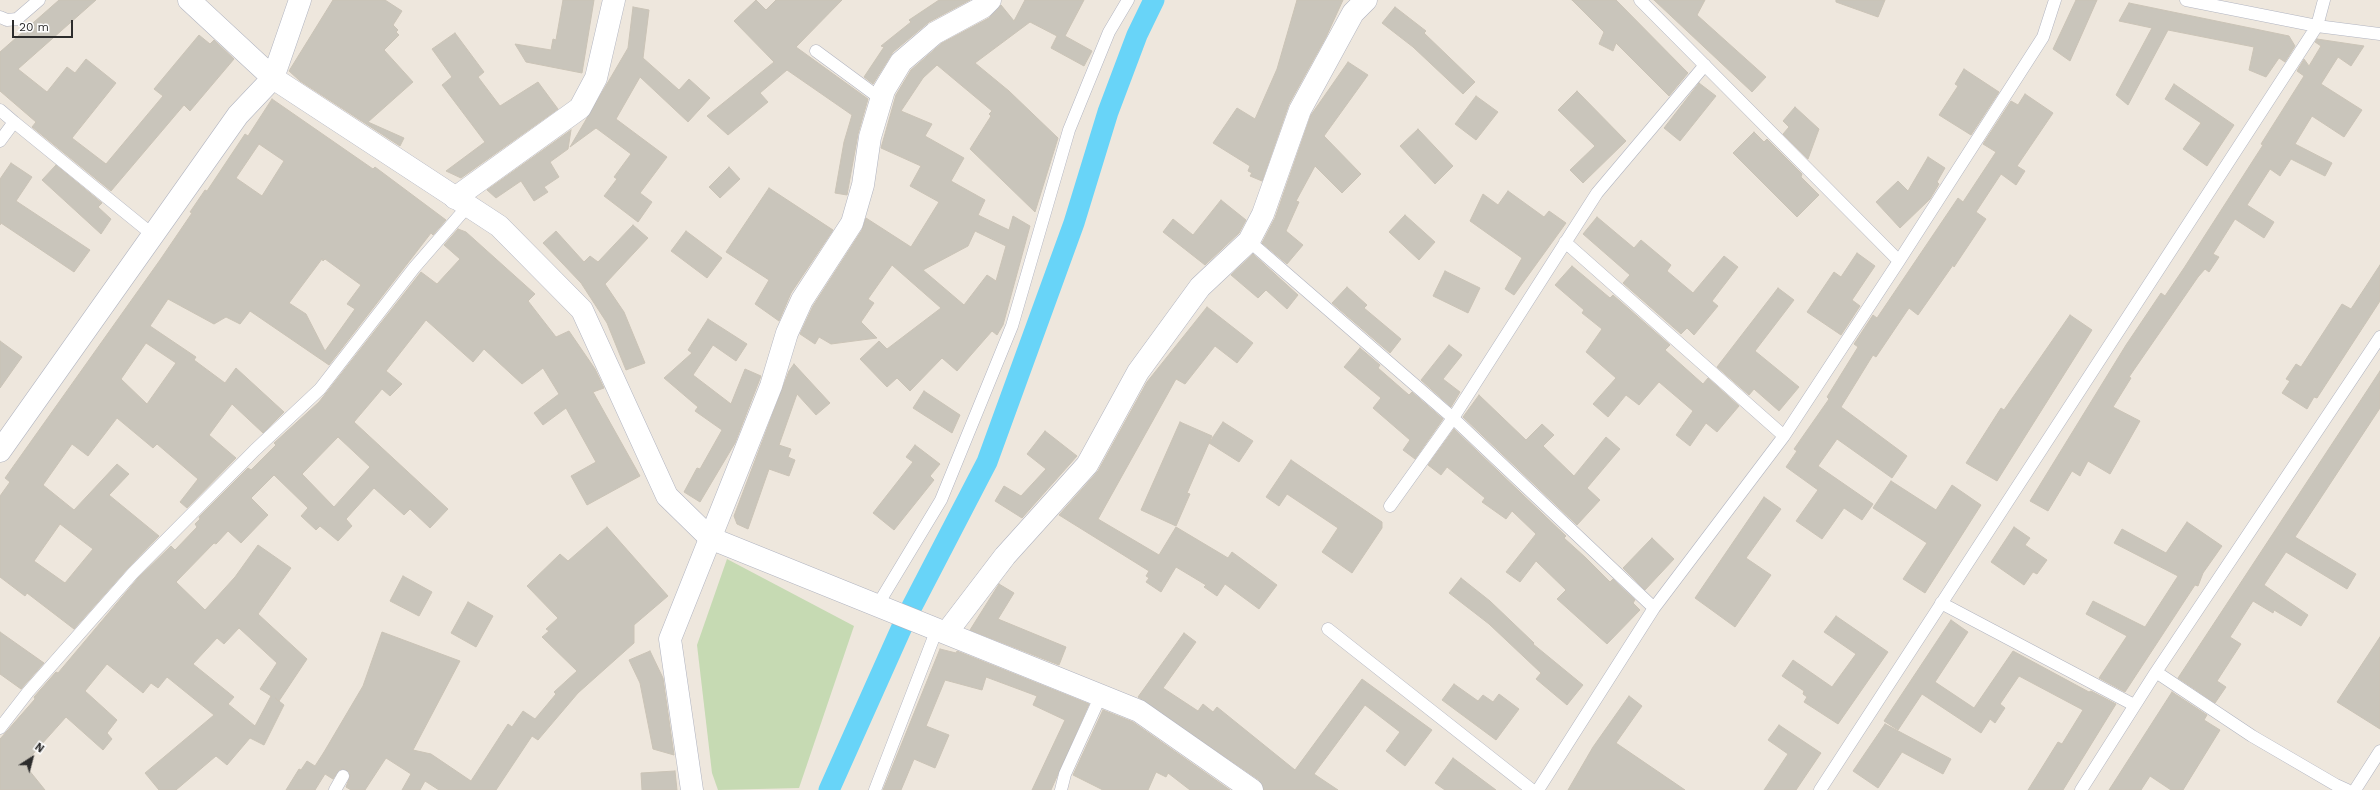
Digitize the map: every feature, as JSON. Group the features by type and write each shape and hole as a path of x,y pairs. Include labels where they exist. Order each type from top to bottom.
{"street":[{"path":"189,0 273,78 499,226 582,310 667,496 710,538 877,606 942,630 1139,711 1252,790"},
{"path":"0,451 238,115 273,78 300,0"},
{"path":"461,202 580,108 596,78 614,0"},
{"path":"692,790 670,639 771,386 787,333 802,300 852,223 863,185 870,137 881,99 901,62 935,33 983,7 990,0"},
{"path":"942,630 1087,465 1138,372 1200,287 1249,241 1263,214 1300,110 1352,13 1366,0"}],"lane":[{"path":"0,17 7,20 17,19 39,0"},
{"path":"877,606 941,500 1012,326 1069,130 1109,32 1128,0"},
{"path":"1640,0 1899,261"},
{"path":"1538,790 1654,608 1784,436 1899,261 2043,37 2055,0"},
{"path":"2186,0 2317,26 2380,34"},
{"path":"1820,790 2317,26 2324,0"},
{"path":"816,51 881,99"},
{"path":"1390,506 1453,418 1597,193 1705,65"},
{"path":"0,110 153,234"},
{"path":"0,140 14,122"},
{"path":"0,728 28,692 134,572 255,450 320,389 414,268 461,202"},
{"path":"1249,241 1453,418 1654,608"},
{"path":"1565,242 1784,436"},
{"path":"2081,790 2156,672 2380,337"},
{"path":"1941,603 2134,706"},
{"path":"1328,629 1532,790"},
{"path":"875,790 942,630"},
{"path":"2156,672 2252,736 2336,785 2348,790"},
{"path":"1061,790 1065,774 1101,695"},
{"path":"2355,790 2380,752"},
{"path":"335,790 343,776"}],"green space":[{"path":"727,559 854,626 799,788 718,790 712,773 697,645"}],"building":[{"path":"59,0 96,0 18,69 47,92 67,67 75,73 86,59 116,83 72,138 106,164 163,96 154,89 199,35 210,44 214,40 234,59 190,111 184,105 111,191 32,127 36,122 0,91 0,52"},
{"path":"333,0 385,0 402,11 393,25 398,30 396,32 399,35 384,50 413,82 368,122 404,138 400,146 300,81 289,71"},
{"path":"563,0 594,0 582,73 526,62 515,44 551,50 553,39 556,40"},
{"path":"756,0 766,10 776,0 842,0 796,47 868,99 858,134 847,195 835,193 844,142 852,115 787,70 760,93 768,102 728,135 707,116 774,62 734,21"},
{"path":"939,0 970,0 929,22 893,52 873,84 864,77 884,47 881,46 911,22 909,20"},
{"path":"1025,0 1084,0 1065,36 1092,51 1084,66 1051,48 1057,36 1030,22 975,63 1009,91 1058,138 1035,212 970,149 991,116 989,114 992,111 937,65 923,78 901,111 932,124 925,136 964,158 951,181 985,200 978,215 1009,230 1013,216 1030,226 1003,325 997,335 992,331 957,371 942,358 910,391 897,378 887,387 860,359 879,341 887,349 941,308 892,265 868,299 874,303 861,322 877,338 831,344 819,337 815,344 800,334 813,306 862,230 866,218 911,247 939,202 910,186 921,166 881,148 896,95 911,70 942,43 989,18 1001,5 1014,21","holes":["975,231 1006,246 996,281 987,275 964,305 923,270 968,246"]},
{"path":"1297,0 1343,0 1326,37 1289,104 1262,181 1250,176 1252,173 1248,171 1250,166 1213,143 1237,108 1255,119 1277,69"},
{"path":"1572,0 1616,0 1688,73 1669,96 1616,43 1613,51 1599,44 1604,32"},
{"path":"1654,0 1705,0 1697,15 1766,77 1752,92"},
{"path":"1836,0 1885,0 1878,17 1836,2"},
{"path":"2076,0 2097,0 2070,61 2053,49"},
{"path":"2129,3 2289,36 2295,46 2285,62 2279,58 2266,77 2249,70 2254,47 2168,30 2128,105 2116,95 2152,28 2119,21"},
{"path":"633,7 649,10 643,58 679,90 689,79 710,98 688,122 640,77 616,119 667,157 640,193 652,202 638,222 604,196 617,179 614,177 631,154 596,128 570,147 628,48"},
{"path":"1395,7 1426,31 1424,33 1475,82 1463,94 1413,47 1382,23"},
{"path":"455,33 484,72 478,77 500,106 538,82 558,109 461,178 446,171 485,142 442,85 452,77 432,49"},
{"path":"2317,39 2364,46 2351,66 2338,57 2321,84 2362,110 2344,137 2312,116 2295,144 2332,163 2325,176 2291,159 2280,176 2270,169 2247,205 2274,222 2264,238 2235,219 2213,254 2219,257 2209,272 2205,269 2198,277 2129,377 2131,378 2113,407 2140,421 2110,474 2088,461 2080,476 2072,471 2048,511 2030,501 2126,345 2161,293 2165,296 2263,145 2261,144 2304,76 2297,71 2304,59 2309,66 2321,46 2315,42"},
{"path":"1348,62 1368,75 1324,136 1361,174 1342,193 1315,166 1296,201 1299,202 1286,231 1303,245 1287,264 1262,243 1275,218 1311,115"},
{"path":"1964,69 1999,92 1971,135 1939,115 1958,86 1955,84"},
{"path":"1699,83 1716,96 1680,141 1664,128"},
{"path":"2174,84 2234,125 2207,166 2183,149 2201,123 2165,99"},
{"path":"1577,91 1626,141 1583,183 1570,170 1595,146 1558,110"},
{"path":"2025,94 2053,113 2017,166 2025,171 2016,185 2001,174 1976,212 1986,219 1954,267 1953,265 1918,315 1909,308 1876,357 1873,355 1841,407 1907,456 1892,478 1837,439 1818,466 1873,504 1862,520 1844,508 1822,539 1796,521 1818,490 1786,467 1797,451 1794,449 1829,399 1827,397 1858,347 1854,344 1873,315 1877,318 1958,198 1963,202 1996,152 1983,144 2011,101 2018,105"},
{"path":"1476,96 1498,112 1476,140 1455,124"},
{"path":"272,99 373,169 375,167 446,220 433,235 431,233 329,365 250,311 240,324 226,317 214,324 168,299 150,326 196,357 194,360 225,383 236,368 284,412 263,433 232,404 209,435 236,458 187,508 180,502 198,479 157,444 153,448 117,418 88,456 72,444 43,485 74,510 117,464 129,474 109,495 159,536 128,568 74,629 27,593 25,596 0,577 0,496 10,482 5,478 160,260 192,213 190,212 205,190 207,191 245,134 248,136","holes":["259,144 284,161 262,196 236,178","322,259 323,261 325,259 361,285 347,304 355,309 325,351 306,314 289,303","146,343 176,363 147,404 121,379","60,524 93,549 65,583 34,561"]},
{"path":"1795,107 1819,129 1808,159 1783,134 1789,127 1783,121"},
{"path":"1418,129 1453,166 1435,184 1400,146"},
{"path":"571,130 568,149 550,162 559,177 544,187 548,192 534,201 521,181 496,198 487,190"},
{"path":"1754,132 1764,142 1767,139 1802,174 1801,177 1819,195 1797,217 1733,153"},
{"path":"1928,157 1945,168 1937,182 1939,184 1930,199 1900,228 1876,202 1898,181 1908,191"},
{"path":"11,163 32,177 16,201 90,250 74,272 1,223 0,225 0,179"},
{"path":"56,165 102,203 98,207 111,219 101,234 42,180"},
{"path":"729,167 740,179 720,198 709,187"},
{"path":"769,188 833,230 791,293 779,321 755,304 769,280 726,252"},
{"path":"1508,191 1544,217 1549,211 1566,223 1514,295 1505,289 1522,258 1470,221 1483,194 1498,205"},
{"path":"1221,200 1246,220 1239,233 1205,265 1163,232 1173,219 1193,235"},
{"path":"1405,215 1435,242 1419,260 1389,232"},
{"path":"1597,217 1634,248 1641,240 1671,265 1667,271 1693,293 1724,256 1738,267 1712,301 1718,306 1694,335 1687,328 1681,334 1623,283 1630,275 1583,234"},
{"path":"633,225 648,238 605,284 624,312 645,363 626,370 607,323 581,283 543,243 556,231 584,262 590,256 598,262"},
{"path":"458,229 466,232 535,294 528,301 556,337 569,331 595,369 604,388 593,392 640,476 587,505 571,476 596,462 566,408 543,425 534,413 559,394 543,368 522,384 484,349 473,362 426,320 386,371 402,384 390,396 382,389 354,422 448,509 430,528 410,509 404,515 374,488 346,519 352,526 338,541 320,526 316,530 301,516 308,508 274,475 251,498 268,515 241,543 228,531 216,544 214,543 176,582 205,610 235,577 258,545 291,568 258,614 307,659 279,701 275,698 284,705 264,745 250,738 227,765 216,756 176,790 159,790 145,773 214,715 167,677 158,688 151,683 143,693 107,664 85,691 117,720 107,733 112,739 103,750 66,717 24,764 45,790 0,790 0,739 35,699 34,697 56,672 58,673 138,578 171,546 175,550 197,527 195,524 200,519 199,517 248,468 251,470 276,445 274,443 319,402 421,272 437,284 460,259 444,245","holes":["338,437 370,467 334,507 302,474","239,628 277,663 260,689 271,696 255,726 228,704 234,697 193,664 217,638 224,644"]},
{"path":"686,231 722,258 707,278 671,251"},
{"path":"1857,253 1875,266 1852,300 1860,306 1841,335 1807,312 1834,272 1841,277"},
{"path":"1253,254 1298,295 1287,309 1266,290 1258,298 1231,275"},
{"path":"2380,265 2380,301 2317,398 2314,397 2307,409 2282,393 2290,381 2286,379 2296,364 2301,367 2342,304 2351,309"},
{"path":"1572,266 1610,298 1613,295 1670,345 1665,350 1703,384 1708,378 1739,406 1717,432 1706,423 1690,446 1676,435 1693,411 1659,382 1639,405 1626,395 1608,417 1593,404 1616,378 1586,352 1602,329 1582,313 1584,310 1555,285"},
{"path":"1445,271 1480,288 1468,313 1433,296"},
{"path":"1347,287 1367,305 1364,308 1401,339 1390,353 1332,303"},
{"path":"1778,288 1794,300 1755,351 1799,387 1779,411 1754,389 1749,395 1717,367"},
{"path":"1207,307 1253,343 1237,363 1215,346 1185,384 1176,379 1098,519 1159,555 1176,527 1228,558 1232,552 1277,585 1259,609 1225,584 1217,596 1204,587 1206,585 1176,567 1161,592 1146,582 1149,578 1146,576 1149,571 1059,515 1098,471 1147,382"},
{"path":"2070,315 2092,330 1997,481 1966,463 2001,408 2004,410"},
{"path":"708,319 747,344 736,361 713,345 693,375 731,404 745,369 761,376 735,443 700,502 684,492 697,468 700,469 722,430 695,411 698,407 664,378 692,353 688,350"},
{"path":"0,341 22,357 0,388"},
{"path":"1449,345 1462,355 1443,379 1460,392 1451,407 1421,380"},
{"path":"1360,348 1380,365 1378,368 1409,395 1412,392 1443,419 1415,459 1403,450 1410,440 1373,408 1381,398 1344,367"},
{"path":"794,364 830,403 816,415 797,394 779,445 791,449 788,457 795,460 789,476 769,469 748,529 737,524 734,516 789,371"},
{"path":"2380,371 2380,408 2295,537 2356,574 2347,589 2286,552 2264,585 2308,615 2301,626 2274,610 2273,613 2253,601 2230,637 2241,644 2217,681 2226,687 2215,703 2178,678"},
{"path":"924,391 960,415 952,433 913,408"},
{"path":"1479,395 1526,440 1542,424 1554,435 1543,446 1574,476 1606,437 1620,449 1587,488 1600,500 1577,525 1463,417"},
{"path":"1180,422 1212,436 1187,493 1190,494 1176,526 1141,510"},
{"path":"1223,422 1253,441 1239,462 1209,443"},
{"path":"1454,429 1566,536 1564,538 1610,582 1613,579 1635,600 1633,603 1640,610 1607,644 1557,599 1566,590 1536,561 1520,582 1506,572 1536,534 1512,511 1506,519 1482,502 1485,498 1447,467 1441,475 1428,465"},
{"path":"1045,431 1077,456 1022,518 995,501 1004,486 1021,496 1046,469 1027,454"},
{"path":"915,445 940,464 930,476 934,480 894,530 873,513 913,462 906,457"},
{"path":"1291,460 1382,522 1382,528 1352,573 1322,552 1338,528 1287,494 1279,506 1266,497"},
{"path":"1891,481 1936,510 1952,485 1981,505 1925,593 1903,579 1927,543 1873,508"},
{"path":"1764,497 1781,509 1746,558 1771,575 1735,627 1695,598"},
{"path":"2187,522 2222,546 2203,573 2198,586 2195,585 2125,692 2099,678 2127,636 2086,614 2093,601 2145,627 2178,576 2114,543 2122,529 2166,553"},
{"path":"607,527 668,596 634,625 634,643 578,693 538,740 532,736 496,790 439,790 425,781 420,790 402,790 411,774 386,758 365,790 351,790 346,787 350,776 349,772 343,769 339,770 333,779 325,774 315,790 286,790 299,769 301,770 307,761 315,766 324,752 363,686 382,632 460,661 413,750 431,754 471,781 508,724 512,727 523,711 535,719 556,694 554,692 577,671 542,637 549,631 546,629 558,618 527,586 560,554 568,561"},
{"path":"2014,527 2030,538 2025,545 2047,560 2037,574 2033,572 2024,585 1991,562"},
{"path":"1652,538 1674,559 1645,590 1623,568"},
{"path":"403,576 432,592 419,616 390,601"},
{"path":"1461,578 1490,601 1534,643 1533,644 1583,685 1567,705 1536,679 1541,673 1489,624 1449,593"},
{"path":"999,584 1014,593 998,619 1066,647 1059,665 970,630"},
{"path":"468,602 493,616 476,647 451,633"},
{"path":"1836,616 1888,652 1838,724 1804,702 1807,697 1803,694 1804,691 1782,676 1793,660 1832,687 1856,654 1824,632"},
{"path":"1951,620 1968,632 1935,682 1974,708 2013,651 2089,692 2091,691 2116,704 2063,790 2028,790 2058,742 2062,744 2083,710 2019,676 2000,704 2005,708 1995,723 1990,719 1981,733 1922,694 1898,730 1884,721"},
{"path":"0,632 44,663 21,689 0,674"},
{"path":"1184,633 1196,642 1163,688 1198,711 1203,704 1213,712 1217,707 1295,770 1362,679 1432,730 1405,766 1386,751 1400,732 1365,705 1314,774 1338,790 1264,790 1259,780 1138,697"},
{"path":"2380,637 2380,729 2337,702"},
{"path":"940,649 956,653 957,651 1089,704 1051,790 1032,790 1065,720 1033,705 1037,696 986,677 982,690 945,680 926,726 949,735 935,768 914,759 901,790 883,790"},
{"path":"650,651 663,678 674,755 653,749 640,683 629,660"},
{"path":"1454,684 1478,701 1483,695 1493,702 1499,694 1519,709 1496,740 1442,700"},
{"path":"2172,692 2207,715 2204,720 2220,730 2183,790 2171,790 2150,776 2141,790 2109,790"},
{"path":"1629,696 1642,706 1616,743 1685,790 1568,790 1593,747"},
{"path":"1103,710 1133,722 1230,790 1190,790 1168,773 1166,777 1156,772 1148,790 1103,790 1073,775"},
{"path":"1885,724 1951,759 1943,774 1902,752 1878,788 1853,771"},
{"path":"1779,725 1821,753 1796,790 1764,790 1788,754 1768,740"},
{"path":"1453,758 1496,790 1445,790 1435,783"},
{"path":"675,771 677,790 642,790 641,773"}],"waterway":[{"path":"829,790 906,618 987,462 1074,223 1108,112 1137,35 1154,0"}]}
